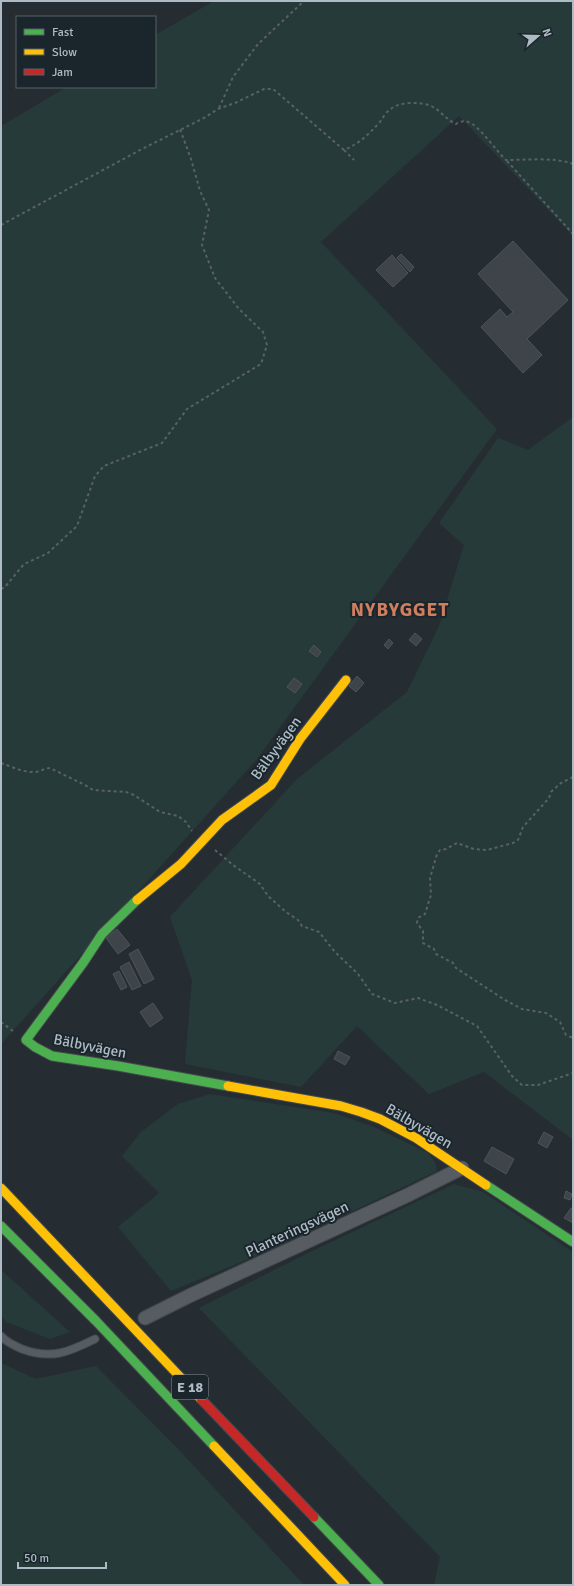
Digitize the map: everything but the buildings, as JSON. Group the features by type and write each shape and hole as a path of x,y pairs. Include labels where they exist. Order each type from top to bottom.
{"main road":[{"name":"Bälbyvägen","path":"346,680 300,739 272,785 222,820 181,864 141,896 102,934 83,963 26,1040 35,1047 52,1056 118,1066 353,1109 371,1115 404,1130 525,1212 573,1242"},
{"name":"E 18","path":"1,1188 379,1585"},
{"name":"E 18","path":"1,1226 96,1321 345,1585"}],"street":[{"name":"Planteringsvägen","path":"145,1318 189,1296 408,1195 462,1168"}],"lane":[{"path":"1,1336 21,1349 32,1353 47,1355 71,1351 95,1339"}],"path":[{"path":"218,109 233,77 258,44 304,1"},
{"path":"1,225 180,129 204,118 218,109 235,103 264,89 273,89 354,160"},
{"path":"344,150 357,144 369,134 392,107 404,103 427,104 436,108 450,121 456,124 460,122 468,122 478,129 573,234"},
{"path":"1,588 5,587 24,564 48,554 77,526 95,476 104,466 162,443 187,409 261,364 267,345 262,332 239,309 215,278 202,245 209,210 200,191 180,129"},
{"path":"506,160 549,160 573,164"},
{"path":"1,763 30,773 39,772 46,768 50,768 93,790 126,792 134,795 160,812 178,816 186,822 202,842 260,884 268,896 286,912 298,920 302,926 320,932 335,952 358,974 372,994 395,1003 418,998 437,1005 477,1026 512,1076 522,1085 538,1085 573,1073"},
{"path":"573,777 560,783 551,792 549,798 523,827 518,840 513,843 487,850 474,849 456,843 446,849 440,850 437,854 430,878 431,895 425,914 418,918 418,923 423,931 424,944 434,949 436,954 453,963 456,968 505,1000 522,1009 546,1013 560,1022 566,1035 573,1038"}],"green space":[{"path":"214,1 573,1 573,236 459,116 321,242 497,429 257,759 1,1044 1,126 65,88 156,88 156,34"},
{"path":"573,417 573,1140 484,1072 429,1094 357,1026 301,1087 185,1064 192,980 170,917 297,779 407,692 439,626 464,545 439,523 498,438 528,450"},
{"path":"210,1094 334,1113 374,1127 428,1153 435,1162 437,1171 273,1249 171,1291 118,1227 159,1193 122,1156 141,1132 178,1104"},
{"path":"454,1184 483,1192 573,1252 573,1585 434,1585 440,1557 199,1308 306,1254"},
{"path":"1,1270 70,1332 50,1339 6,1322 1,1316"},
{"path":"1,1363 36,1379 96,1366 180,1451 304,1585 1,1585"}],"traffic: fast":[{"path":"137,900 102,934 83,963 26,1040 35,1047 52,1056 118,1066 228,1086"},
{"path":"486,1185 573,1242"},
{"path":"1,1226 96,1321 214,1446"},
{"path":"314,1517 379,1585"}],"traffic: slow":[{"path":"137,900 181,864 222,820 271,785 300,739 346,680"},
{"path":"228,1086 341,1106 380,1119 416,1138 486,1185"},
{"path":"1,1188 201,1399"},
{"path":"214,1446 345,1585"}],"traffic: jam":[{"path":"201,1399 314,1517"}],"district":[{"name":"NYBYGGET","path":"400,610"}]}
